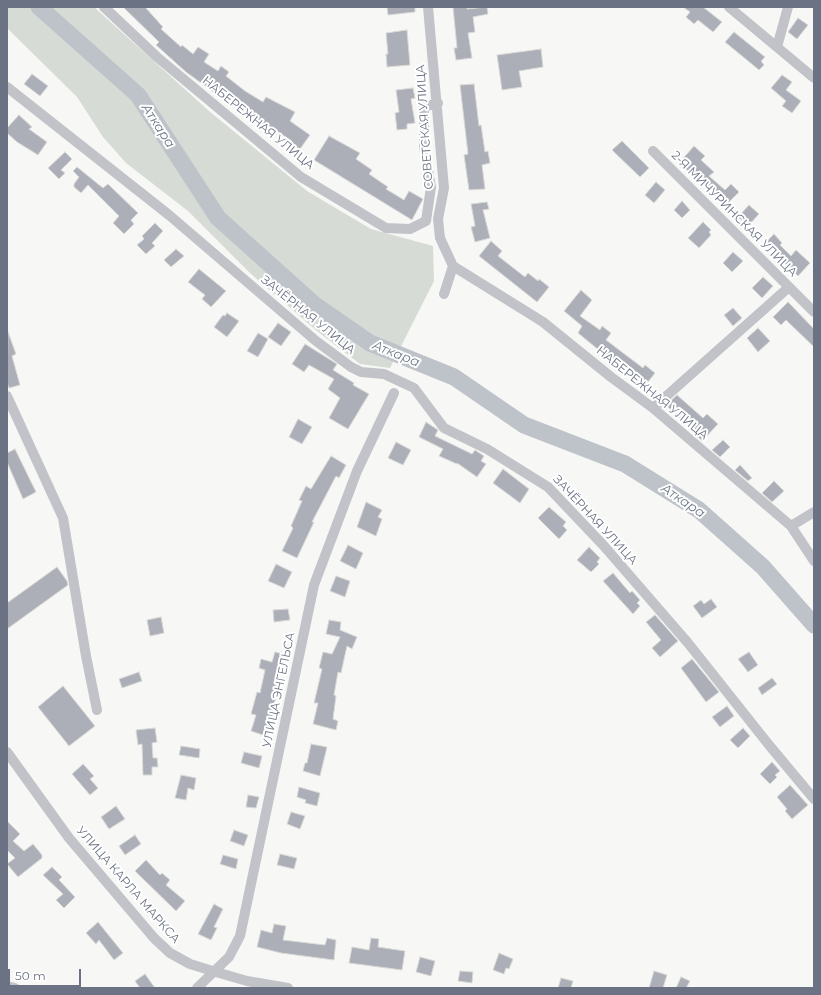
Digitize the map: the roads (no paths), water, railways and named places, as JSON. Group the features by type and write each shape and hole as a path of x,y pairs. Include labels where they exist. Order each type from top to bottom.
{"street":[{"name":"НАБЕРЕЖНАЯ УЛИЦА","path":"104,7 157,57 301,177 386,228 410,229 426,221 431,187 424,147 424,107 438,103"},
{"name":"СОВЕТСКАЯ УЛИЦА","path":"428,7 438,103 444,188 438,219 440,238 453,266"},
{"path":"728,7 814,78"},
{"path":"777,47 788,7"},
{"name":"ЗАЧЁРНАЯ УЛИЦА","path":"7,87 169,215 316,341 351,367 361,372 384,374 414,388 444,428 487,449 548,487 604,546 688,643 814,799"},
{"name":"2-Я МИЧУРИНСКАЯ УЛИЦА","path":"653,151 814,312"},
{"name":"НАБЕРЕЖНАЯ УЛИЦА","path":"453,266 543,322 611,377 653,408 791,526 814,561"},
{"path":"444,294 453,266"},
{"path":"653,408 789,287"},
{"name":"УЛИЦА ЭНГЕЛЬСА","path":"197,988 216,972 229,957 240,936 314,585 357,471 394,393"},
{"path":"7,396 63,518 86,656 97,710"},
{"path":"791,526 814,512"},
{"name":"УЛИЦА КАРЛА МАРКСА","path":"7,752 69,838 154,938 170,953 190,964 216,972 247,981 288,988"},
{"path":"7,986 15,988"}],"waterway":[{"name":"Аткара","path":"39,7 138,95 218,218 315,305 370,343 454,377 524,425 625,464 699,510 763,567 814,625"}]}
